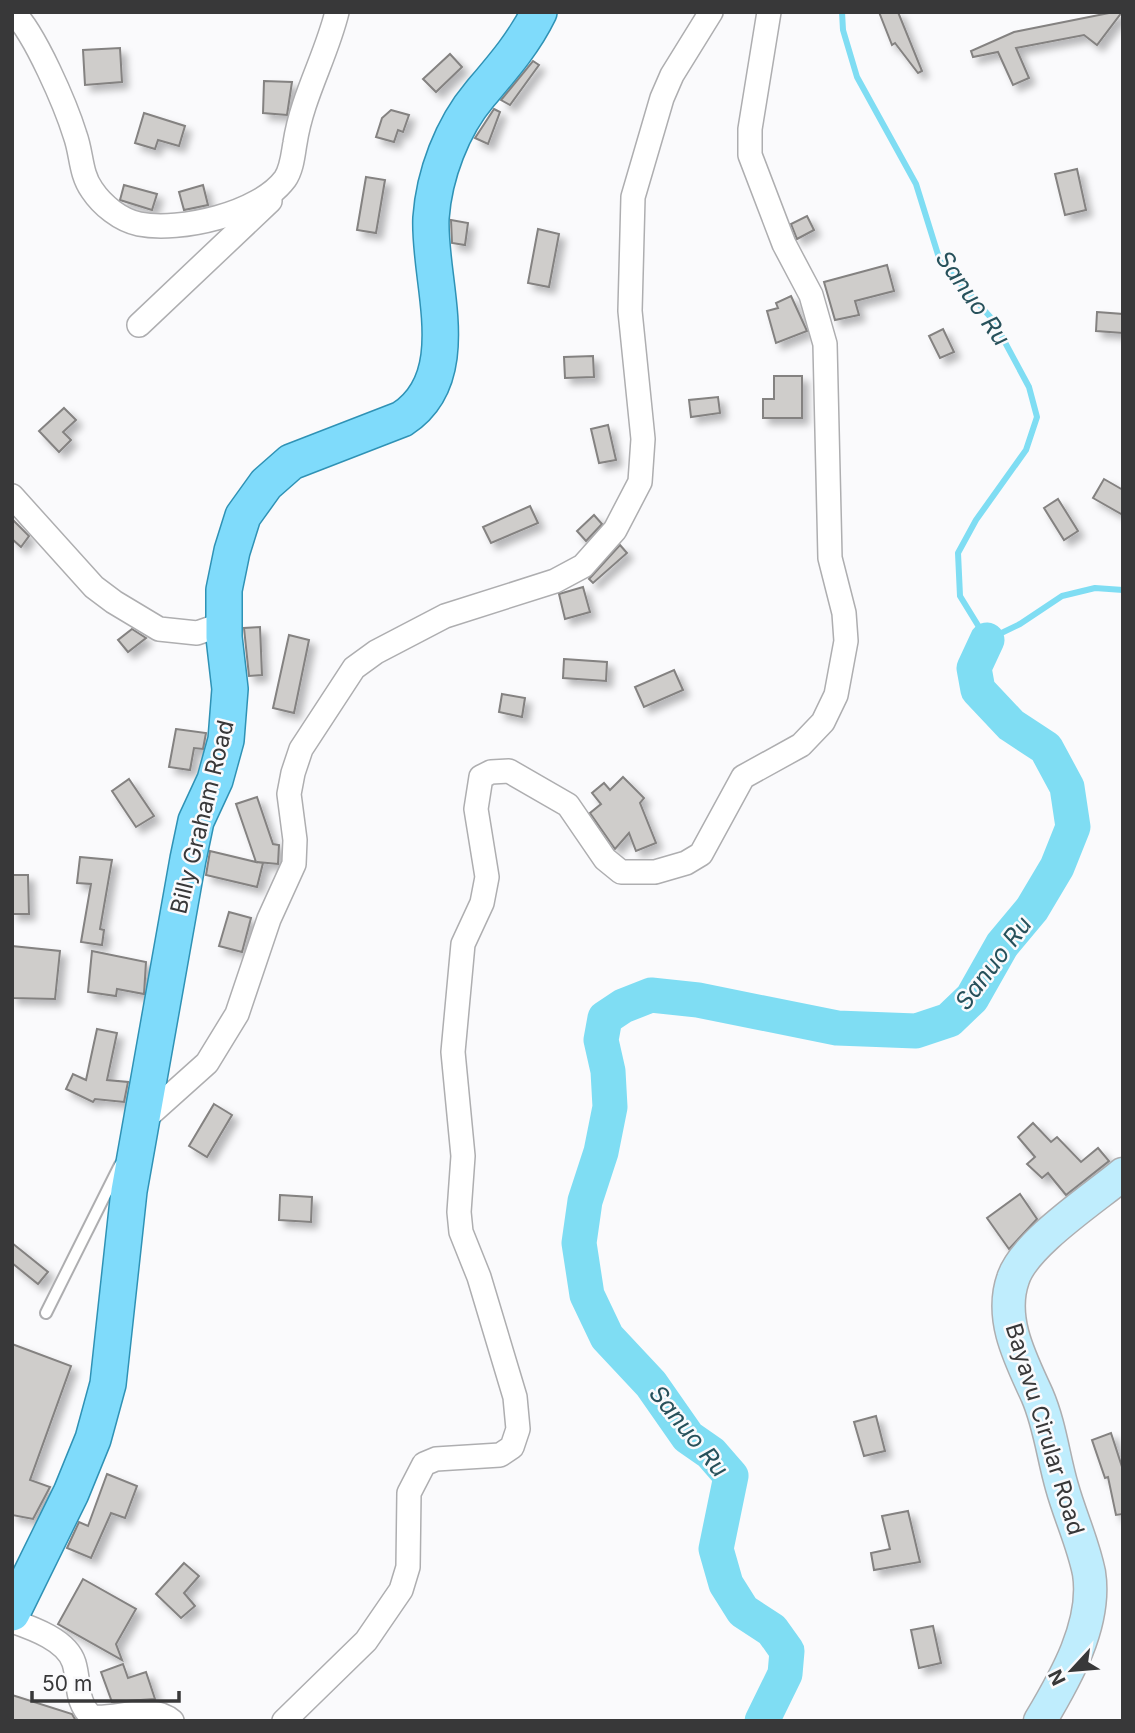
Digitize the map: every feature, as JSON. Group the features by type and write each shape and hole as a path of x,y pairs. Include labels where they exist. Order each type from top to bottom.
{"main road":[{"name":"Billy Graham Road","path":"12,1613 71,1493 93,1439 108,1384 116,1333 120,1253 196,821 215,780 226,740 230,689 223,624 224,590 243,516 266,484 291,463 402,419 418,409 428,395 436,370 439,343 431,218 441,165 468,111 528,34 540,12"}],"street":[{"path":"13,12 60,97 75,135 84,177 102,203 121,217 155,226 216,219 265,197 286,178"},
{"path":"139,325 264,210 286,178 308,88 337,12"},
{"path":"141,1123 207,1063 237,1014 269,919 294,864 295,840 289,794 301,749 354,668 376,652 445,616 555,581 583,566 615,530 640,482 643,439 630,311 634,197 671,75 711,12"},
{"path":"284,1721 366,1641 401,1590 408,1567 409,1493 424,1464 436,1459 500,1454 512,1447 518,1429 515,1397 479,1277 461,1232 463,1156 453,1052 463,944 482,903 487,877 476,810 481,777 491,772 509,771 568,805 605,859 621,872 655,872 686,863 701,853 743,777 801,745 823,722 836,695 846,641 844,613 830,558 825,344 811,295 784,244 750,155 750,129 769,12"},
{"path":"12,496 94,587 114,602 159,629 197,633 223,624"},
{"name":"Bayavu Cirular Road","path":"1046,1714 1083,1632 1090,1601 1089,1574 1058,1474 1048,1422 1015,1342 1009,1316 1009,1299 1012,1279 1021,1262 1038,1243 1123,1174"},
{"path":"12,1621 55,1640 73,1660 79,1699 84,1710 92,1717 151,1713 163,1714 172,1721"}],"lane":[{"path":"46,1313 141,1123"}],"building":[{"path":"879,12 898,12 922,71 918,73 895,43 892,45"},
{"path":"1122,12 1097,45 1084,35 1016,48 1029,78 1013,85 998,52 973,57 971,51 1014,32"},
{"path":"120,48 122,82 85,85 83,50"},
{"path":"450,54 462,67 436,92 423,79"},
{"path":"533,61 539,65 510,105 501,100"},
{"path":"264,81 292,82 287,115 263,113"},
{"path":"494,109 500,112 488,144 475,138"},
{"path":"391,110 409,115 403,132 398,130 394,142 376,137 382,118"},
{"path":"144,113 185,126 179,146 158,140 155,149 135,143"},
{"path":"1077,169 1086,210 1065,215 1055,174"},
{"path":"366,177 385,180 376,233 357,230"},
{"path":"124,185 157,194 152,210 120,200"},
{"path":"203,185 208,205 184,210 179,192"},
{"path":"807,216 814,230 797,239 791,224"},
{"path":"451,220 468,223 465,245 452,243"},
{"path":"538,229 559,234 549,287 528,283"},
{"path":"887,265 894,291 855,301 859,315 835,320 824,282"},
{"path":"791,296 807,331 776,343 767,311 778,308 776,303"},
{"path":"1097,312 1123,314 1123,333 1096,331"},
{"path":"943,329 954,352 940,358 929,336"},
{"path":"593,356 594,377 565,378 564,357"},
{"path":"774,376 802,376 802,418 763,418 763,399 774,399"},
{"path":"718,397 720,413 691,417 689,400"},
{"path":"64,408 76,420 63,432 71,440 59,452 39,431"},
{"path":"608,425 616,460 599,463 591,429"},
{"path":"1104,479 1123,490 1123,515 1093,498"},
{"path":"1058,499 1078,531 1064,540 1044,508"},
{"path":"530,506 538,523 491,543 483,527"},
{"path":"594,515 602,524 586,541 577,531"},
{"path":"12,519 29,536 21,547 12,539"},
{"path":"620,545 627,553 593,583 589,579"},
{"path":"583,587 590,612 565,619 559,594"},
{"path":"260,627 262,675 249,676 244,628"},
{"path":"132,629 146,638 128,652 118,640"},
{"path":"289,635 309,640 294,713 273,708"},
{"path":"564,659 607,662 606,681 563,678"},
{"path":"674,670 683,690 644,707 635,687"},
{"path":"502,694 525,698 522,717 499,712"},
{"path":"176,729 206,733 203,749 194,748 190,770 169,767"},
{"path":"623,777 644,798 640,803 656,843 636,851 629,833 615,849 590,813 601,804 592,793 604,783 610,790"},
{"path":"129,779 154,816 136,827 112,791"},
{"path":"257,797 273,844 279,845 278,864 257,862 263,863 257,887 206,875 210,851 256,862 236,804"},
{"path":"80,857 112,860 100,929 104,930 102,945 81,942 91,884 77,883"},
{"path":"12,875 28,875 29,914 12,914"},
{"path":"229,912 251,918 242,952 219,946"},
{"path":"12,946 60,951 55,999 12,998"},
{"path":"92,951 146,962 144,994 117,989 116,996 88,992"},
{"path":"97,1029 117,1033 107,1080 128,1082 124,1102 95,1099 93,1102 66,1089 73,1074 86,1080"},
{"path":"214,1104 232,1115 207,1157 189,1146"},
{"path":"1033,1123 1051,1142 1057,1137 1081,1162 1098,1148 1109,1161 1066,1195 1048,1173 1042,1178 1027,1164 1035,1157 1018,1137"},
{"path":"1020,1194 1037,1219 1009,1249 987,1218"},
{"path":"280,1195 312,1197 311,1222 279,1220"},
{"path":"12,1243 48,1272 38,1284 12,1263"},
{"path":"12,1344 71,1366 30,1480 50,1487 33,1519 12,1515"},
{"path":"876,1416 885,1451 864,1456 854,1422"},
{"path":"1111,1433 1123,1470 1123,1514 1116,1515 1108,1477 1105,1478 1092,1440"},
{"path":"107,1474 137,1486 125,1518 111,1513 91,1558 67,1548 79,1522 88,1526"},
{"path":"908,1511 920,1562 874,1570 871,1553 890,1549 882,1516"},
{"path":"184,1563 199,1576 184,1593 195,1606 181,1618 156,1594"},
{"path":"83,1579 136,1609 116,1644 122,1660 58,1624"},
{"path":"933,1626 941,1663 919,1668 911,1630"},
{"path":"123,1664 128,1678 146,1672 155,1699 112,1702 101,1672"},
{"path":"12,1695 72,1714 76,1721 12,1721"}],"waterway":[{"name":"Sanuo Ru","path":"842,12 843,30 857,77 916,184 940,261 993,320 1029,387 1037,417 1026,450 976,520 958,553 960,596 987,640 1020,624 1062,596 1095,588 1123,590"},
{"name":"Sanuo Ru","path":"762,1721 785,1674 787,1651 772,1630 743,1611 726,1584 716,1549 731,1476 711,1453 688,1437 651,1384 607,1337 587,1295 579,1243 585,1201 601,1152 610,1107 608,1071 601,1040 605,1018 623,1006 651,995 698,1000 837,1028 916,1031 949,1020 972,998 1002,945 1032,909 1057,867 1073,827 1067,787 1046,748 1011,725 978,690 974,668 987,640"}]}
